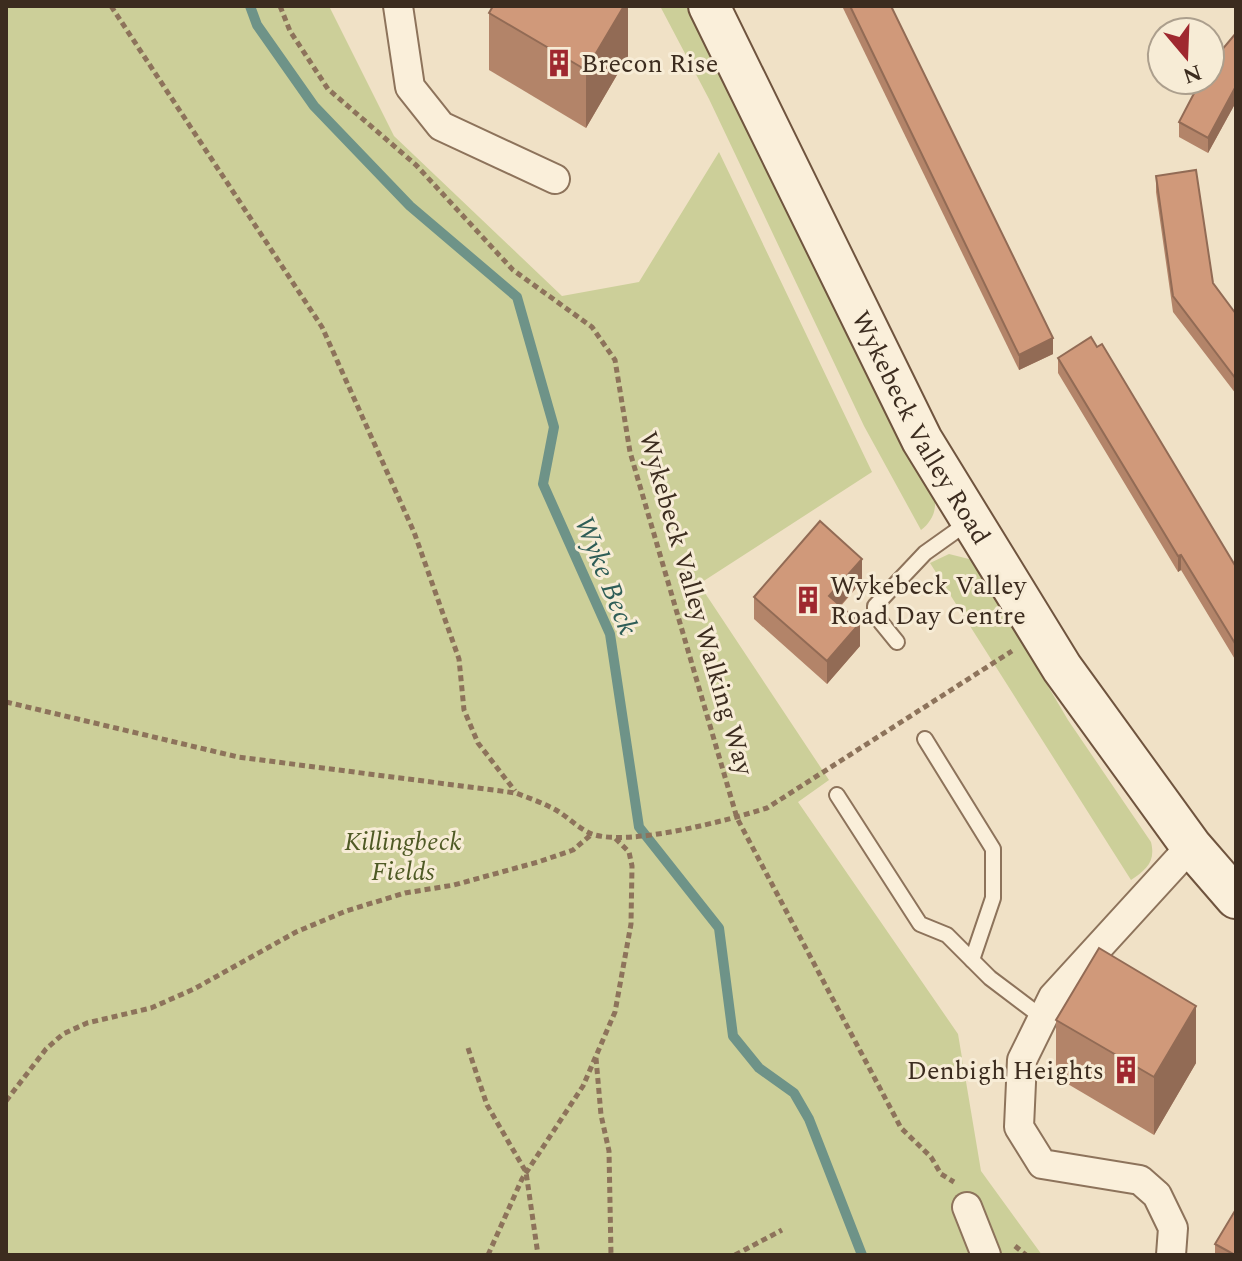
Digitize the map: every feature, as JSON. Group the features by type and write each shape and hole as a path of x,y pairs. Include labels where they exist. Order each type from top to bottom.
{"street":[{"path":"398,6 410,87 441,126 555,179"},
{"name":"Wykebeck Valley Road","path":"709,6 922,440 1040,634 1191,846 1236,898"},
{"path":"1171,1255 1173,1228 1157,1195 1140,1180 1042,1164 1019,1127 1022,1060 1053,997 1191,846"},
{"path":"966,1198 987,1249"}],"lane":[{"path":"897,642 875,615 875,606 925,553 970,520"},
{"path":"925,739 993,849 993,898 972,960"},
{"path":"837,795 920,924 947,935 990,978 1043,1018"}],"path":[{"path":"111,6 322,327 414,532 459,659 464,710 478,743 516,793"},
{"name":"Wykebeck Valley Walking Way","path":"280,6 290,31 328,89 416,165 513,270 592,327 615,360 630,452 737,818 901,1128 966,1198"},
{"path":"6,702 238,757 516,793 555,810 592,834 666,833 737,818 767,808 1040,634"},
{"path":"6,1101 46,1049 63,1034 87,1023 151,1008 194,989 296,932 346,911 405,893 454,885 538,862 573,850 592,834"},
{"path":"488,1255 526,1172 583,1086 615,1012 631,924 632,866 629,852 613,836"},
{"path":"468,1048 487,1105 526,1172 538,1255"},
{"path":"596,1057 601,1115 609,1151 611,1255"},
{"path":"735,1255 782,1230"},
{"path":"987,1249 1026,1255"}],"green space":[{"name":"Killingbeck Fields","path":"6,6 329,6 394,136 562,296 639,282 719,152 872,472 699,584 829,780 798,802 958,1034 981,1171 1042,1255 6,1255"},
{"path":"660,6 692,6 933,491 934,513 921,530 864,426 709,99"},
{"path":"949,554 969,559 977,566 1068,720 1151,842 1151,860 1131,880 930,563"}],"building":[{"path":"493,6 624,6 586,70 489,13"},
{"path":"850,6 891,6 1053,338 1019,355"},
{"path":"1236,33 1236,86 1208,138 1179,122 1193,96 1226,96 1226,45"},
{"path":"1196,170 1213,283 1236,314 1236,379 1173,296 1156,176"},
{"path":"1091,337 1097,347 1102,344 1236,567 1236,645 1058,358"},
{"name":"Wykebeck Valley Road Day Centre","path":"820,521 862,559 829,596 860,623 827,661 754,597"},
{"path":"1099,948 1196,1006 1154,1077 1056,1020"},
{"path":"1236,1209 1236,1255 1235,1255 1215,1244"}],"waterway":[{"name":"Wyke Beck","path":"250,6 257,25 314,106 410,206 517,297 554,427 543,484 610,634 639,827 719,928 733,1036 759,1068 794,1093 809,1119 862,1255"}],"place":[{"name":"Brecon Rise","path":"559,63"},
{"name":"Wykebeck Valley Road Day Centre","path":"808,600"},
{"name":"Denbigh Heights","path":"1126,1070"}]}
